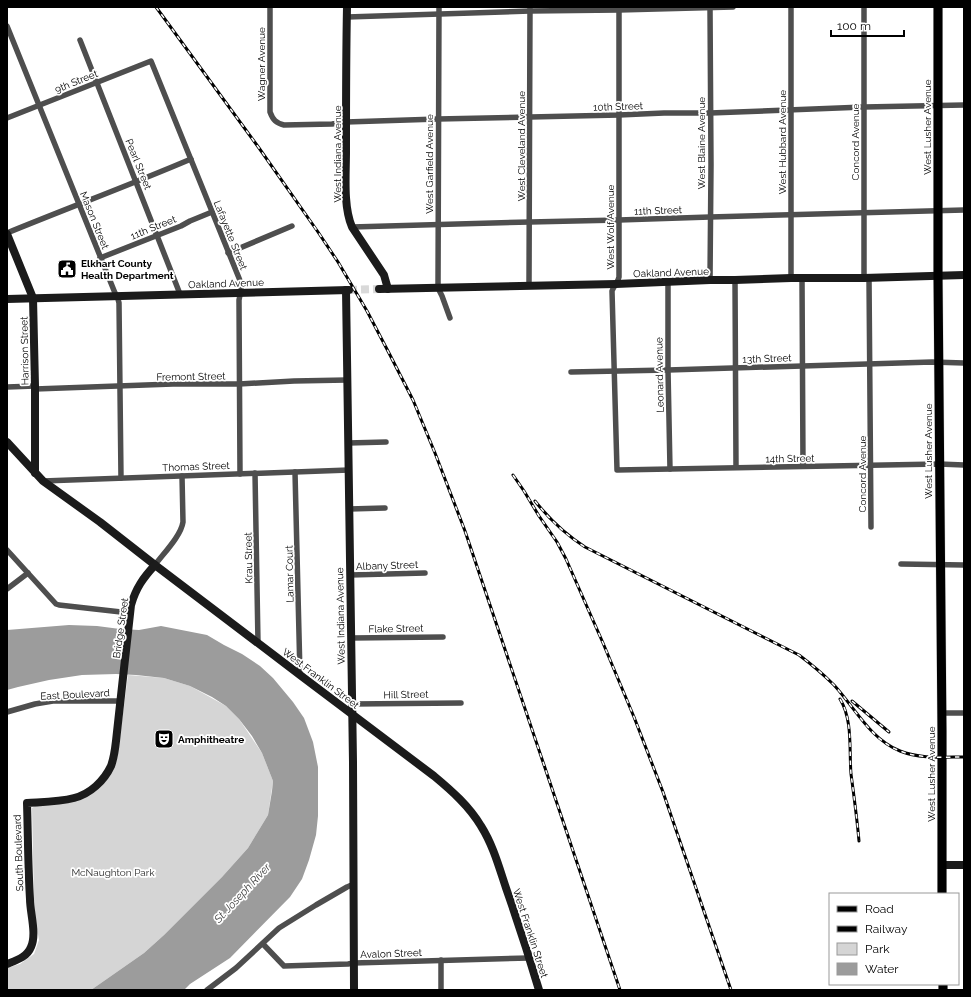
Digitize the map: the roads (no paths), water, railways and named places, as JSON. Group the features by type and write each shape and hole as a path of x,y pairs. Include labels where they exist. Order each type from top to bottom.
{"main road":[{"name":"West Lusher Avenue","path":"938,7 938,276 942,893"}],"street":[{"name":"Wagner Avenue","path":"270,7 270,112 274,121"},
{"name":"West Indiana Avenue","path":"347,7 347,210 352,226 384,275 388,289"},
{"name":"West Garfield Avenue","path":"439,7 438,288 450,318"},
{"name":"West Blaine Avenue","path":"710,7 710,280"},
{"path":"346,17 530,9 733,7"},
{"name":"West Hubbard Avenue","path":"791,7 791,278"},
{"name":"Concord Avenue","path":"864,7 864,212 870,364 871,527"},
{"name":"West Cleveland Avenue","path":"530,9 530,286"},
{"name":"West Wolf Avenue","path":"617,470 612,290 619,280 619,9"},
{"name":"Mason Street","path":"7,26 119,303 121,478"},
{"name":"Pearl Street","path":"80,40 180,294"},
{"name":"9th Street","path":"7,118 151,61"},
{"name":"Lafayette Street","path":"151,61 241,283 239,300 240,474"},
{"name":"10th Street","path":"274,121 284,125 332,124 346,122 438,119 710,113 964,105"},
{"path":"7,234 191,159"},
{"name":"11th Street","path":"352,226 964,210"},
{"name":"11th Street","path":"100,258 212,212"},
{"path":"228,253 292,226"},
{"name":"Harrison Street","path":"7,234 33,298 35,473"},
{"name":"Oakland Avenue","path":"379,289 964,275"},
{"path":"802,278 803,466"},
{"path":"735,280 736,468"},
{"name":"Leonard Avenue","path":"668,282 670,469"},
{"name":"West Indiana Avenue","path":"348,290 347,380 352,704 354,990"},
{"name":"Oakland Avenue","path":"7,299 348,290"},
{"name":"13th Street","path":"571,372 932,362 964,363"},
{"name":"Fremont Street","path":"7,387 239,384 347,380"},
{"name":"West Franklin Street","path":"7,442 43,481 100,522 154,565 449,788 461,800 473,814 488,839 496,857 539,990"},
{"path":"348,443 386,442"},
{"name":"14th Street","path":"617,470 939,464 964,465"},
{"name":"Thomas Street","path":"43,481 349,470"},
{"name":"Lamar Court","path":"295,472 300,675"},
{"name":"Krau Street","path":"255,473 258,643"},
{"path":"154,565 182,527 182,476"},
{"path":"349,509 385,508"},
{"path":"7,550 54,602 59,605 130,616"},
{"path":"901,564 964,565"},
{"name":"Bridge Street","path":"121,701 131,605 136,590 143,578 154,565"},
{"path":"7,589 28,572"},
{"name":"Albany Street","path":"350,575 425,573"},
{"name":"Flake Street","path":"351,638 442,637"},
{"name":"East Boulevard","path":"7,712 35,704 53,702 121,701"},
{"name":"South Boulevard","path":"7,964 26,955 34,941 30,898 27,804 74,798 89,791 97,785 107,773 113,761 121,701"},
{"name":"Hill Street","path":"352,704 461,703"},
{"path":"942,713 964,713"},
{"path":"942,865 964,865"},
{"path":"207,990 236,968 279,928 347,886 354,884"},
{"name":"Avalon Street","path":"262,944 284,966 529,958"},
{"path":"441,960 441,990"}],"water":[{"name":"St. Joseph River","path":"69,625 139,630 161,626 207,635 242,654 260,666 273,678 304,718 313,742 318,767 318,816 316,835 302,879 290,897 230,958 190,984 184,990 91,990 144,953 164,935 222,877 248,848 268,815 273,781 262,753 252,736 239,719 226,706 190,686 164,678 116,674 82,675 49,680 7,690 7,630"}],"tunnel":[{"path":"349,290 379,289"}],"railway":[{"path":"156,7 259,148 338,262 367,311 413,400 465,531 620,990"},
{"path":"513,475 557,542 603,643 663,792 731,990"},
{"path":"535,501 558,526 585,547 799,655 834,685 871,731 889,746 908,754 932,757 964,757"},
{"path":"840,699 844,707 849,726 851,774 859,841"},
{"path":"852,701 889,732"}],"place":[{"name":"Elkhart County Health Department","path":"67,269"},
{"name":"Amphitheatre","path":"164,739"}],"park label":[{"name":"McNaughton Park","path":"113,872"}]}
